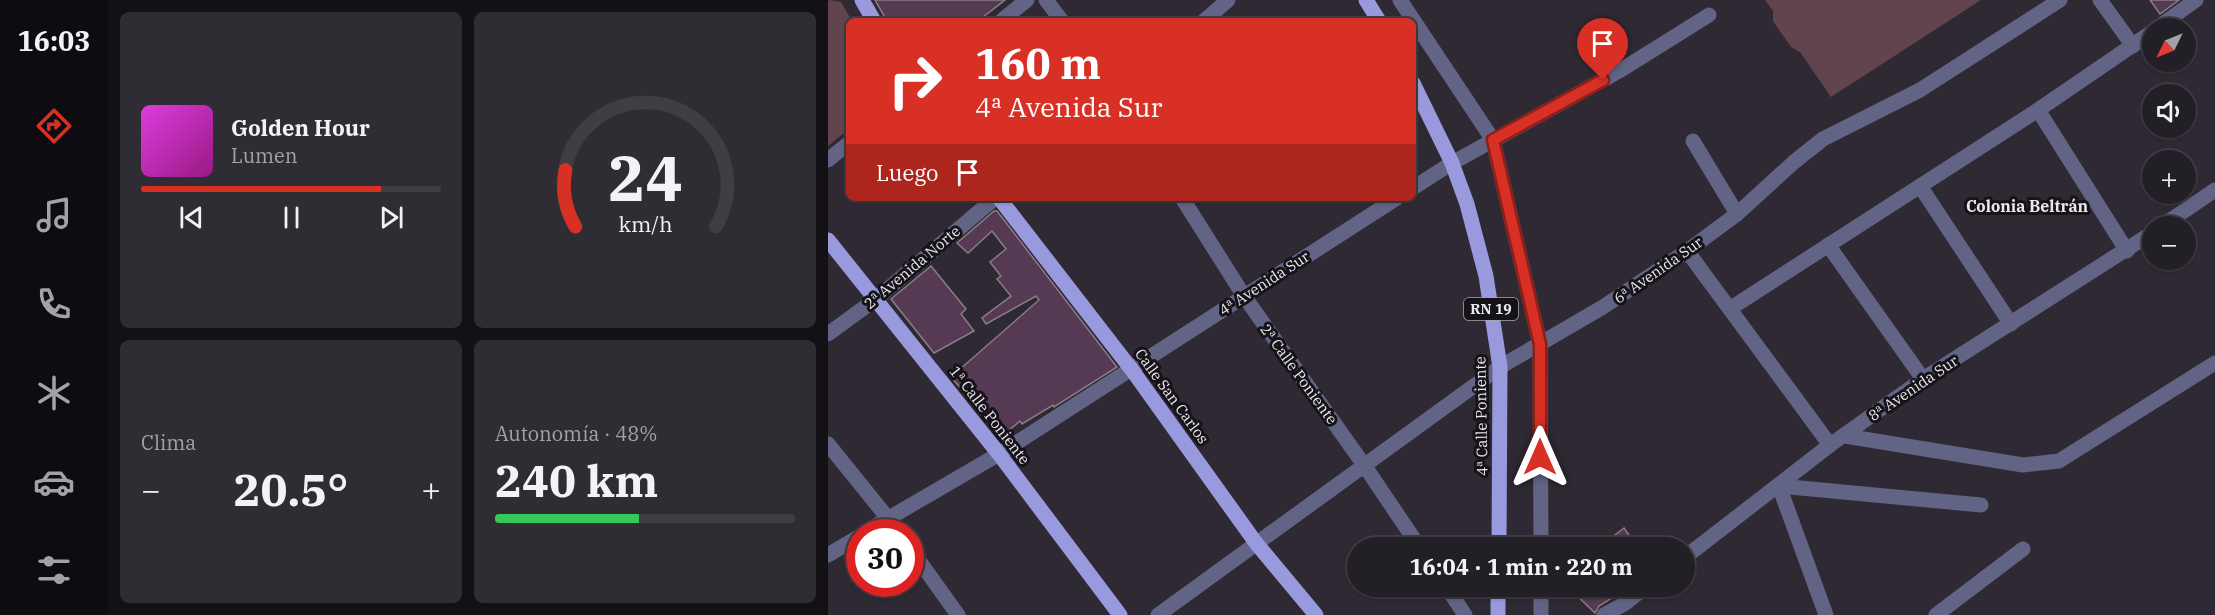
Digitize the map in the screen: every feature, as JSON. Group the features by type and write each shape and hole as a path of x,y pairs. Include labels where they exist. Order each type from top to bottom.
{"main road":[{"path":"862,0 872,18"},
{"path":"1366,0 1377,18"},
{"name":"4ª Calle Poniente","path":"1416,90 1452,163 1467,204 1486,276 1500,367 1499,537"},
{"name":"Calle San Carlos","path":"999,201 1132,370 1256,543 1316,615"},
{"name":"1ª Calle Poniente","path":"828,240 999,454 1120,615"},
{"path":"1498,597 1498,615"}],"street":[{"path":"1005,18 1027,0"},
{"path":"1046,0 1060,18"},
{"path":"1207,18 1228,0"},
{"path":"1400,0 1412,18"},
{"name":"6ª Avenida Sur","path":"1158,615 1500,367 1603,307 1686,251 1737,214 1823,139 1920,90 2060,0"},
{"path":"2100,0 2133,46"},
{"path":"2171,18 2196,0"},
{"path":"1416,186 1452,163 1621,70 1709,15"},
{"path":"1416,24 1493,140 1540,344 1541,537"},
{"path":"1731,308 2038,110 2142,39"},
{"path":"2038,110 2127,251"},
{"path":"1693,141 1737,214"},
{"path":"828,160 846,145"},
{"path":"1920,186 2012,324"},
{"path":"2178,216 2214,194"},
{"name":"2ª Avenida Norte","path":"828,334 876,299 993,201"},
{"name":"2ª Calle Poniente","path":"1184,201 1244,296 1413,537"},
{"name":"4ª Avenida Sur","path":"886,519 999,454 1392,201"},
{"name":"8ª Avenida Sur","path":"1695,550 1830,445 1923,379 2142,240"},
{"path":"1828,245 1923,379"},
{"path":"1686,251 1731,308 1830,445"},
{"path":"1845,436 2023,465 2059,461 2215,363"},
{"path":"828,444 889,517"},
{"path":"1826,615 1779,486 1981,505"},
{"path":"828,555 846,544"},
{"path":"1936,615 2023,549"},
{"path":"924,568 958,615"},
{"path":"1453,597 1465,615"},
{"path":"1541,597 1541,615"},
{"path":"1604,615 1628,609 1638,597"}],"shaded area":[{"path":"1765,0 1981,0 1831,97 1800,52 1791,47 1773,21 1773,11"},
{"path":"828,1 841,2 850,18 846,18 846,131 828,146"}],"building":[{"path":"875,0 1005,0 982,18 885,18"},
{"path":"2150,0 2179,0 2160,14"},
{"path":"994,211 997,211 1117,367 1054,407 1053,405 1022,424 1020,421 1008,431 998,431 951,377 1039,300 1036,296 986,324 982,318 1011,296 997,279 1001,276 990,262 1006,249 992,231 968,253 957,243"},
{"path":"931,266 966,309 961,314 974,331 934,353 891,299"},
{"path":"1624,528 1630,537 1612,537"},
{"path":"1578,597 1613,597 1599,606 1595,613"}],"district":[{"name":"Colonia Beltrán","path":"2027,206"}],"route":[{"path":"1540,457 1540,344 1493,140 1603,80"}]}
